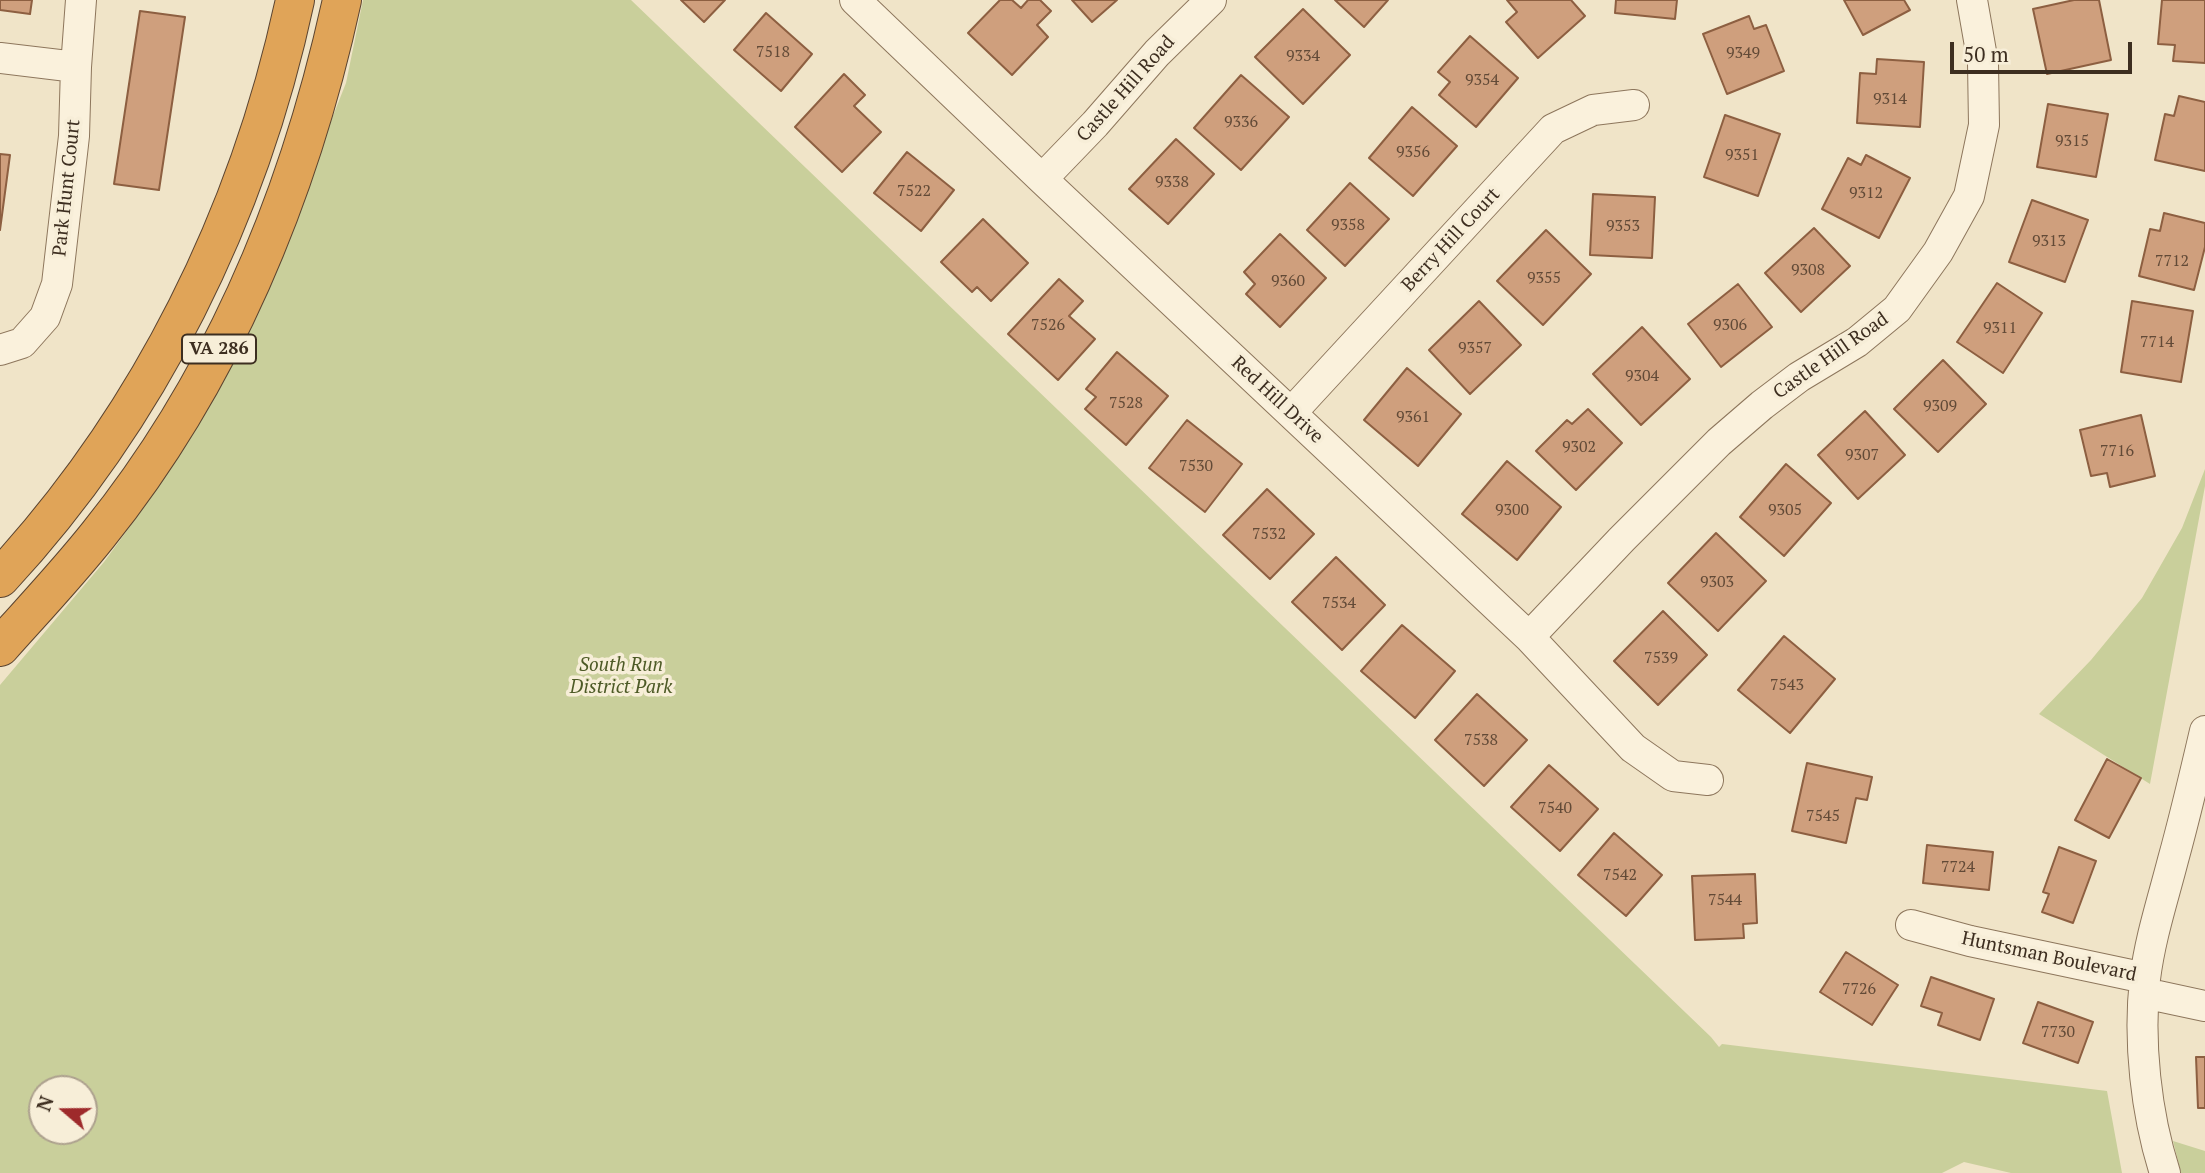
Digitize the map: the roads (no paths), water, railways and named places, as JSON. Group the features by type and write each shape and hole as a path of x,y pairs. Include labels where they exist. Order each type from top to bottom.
{"highway":[{"name":"VA 286","path":"0,578 55,514 105,448 150,377 186,310 224,231 244,179 271,97 295,0"},
{"name":"VA 286","path":"0,647 65,575 128,496 181,416 225,339 261,262 296,171 324,79 342,0"}],"street":[{"name":"Park Hunt Court","path":"0,350 22,343 45,317 57,284 74,136 81,0"},
{"name":"Red Hill Drive","path":"855,0 1529,637 1633,748 1673,776 1707,780"},
{"name":"Castle Hill Road","path":"1042,179 1095,124 1157,52 1210,0"},
{"name":"Castle Hill Road","path":"1529,637 1719,442 1799,377 1857,342 1897,309 1938,252 1969,196 1984,125 1983,63 1972,0"},
{"path":"0,58 76,67"},
{"name":"Berry Hill Court","path":"1292,414 1553,130 1593,110 1634,105"},
{"name":"Huntsman Boulevard","path":"2165,1173 2155,1144 2146,1092 2145,986 2155,925 2205,731"},
{"name":"Huntsman Boulevard","path":"1911,925 2145,986 2205,1006"}],"park label":[{"name":"South Run District Park","path":"621,677"}]}
